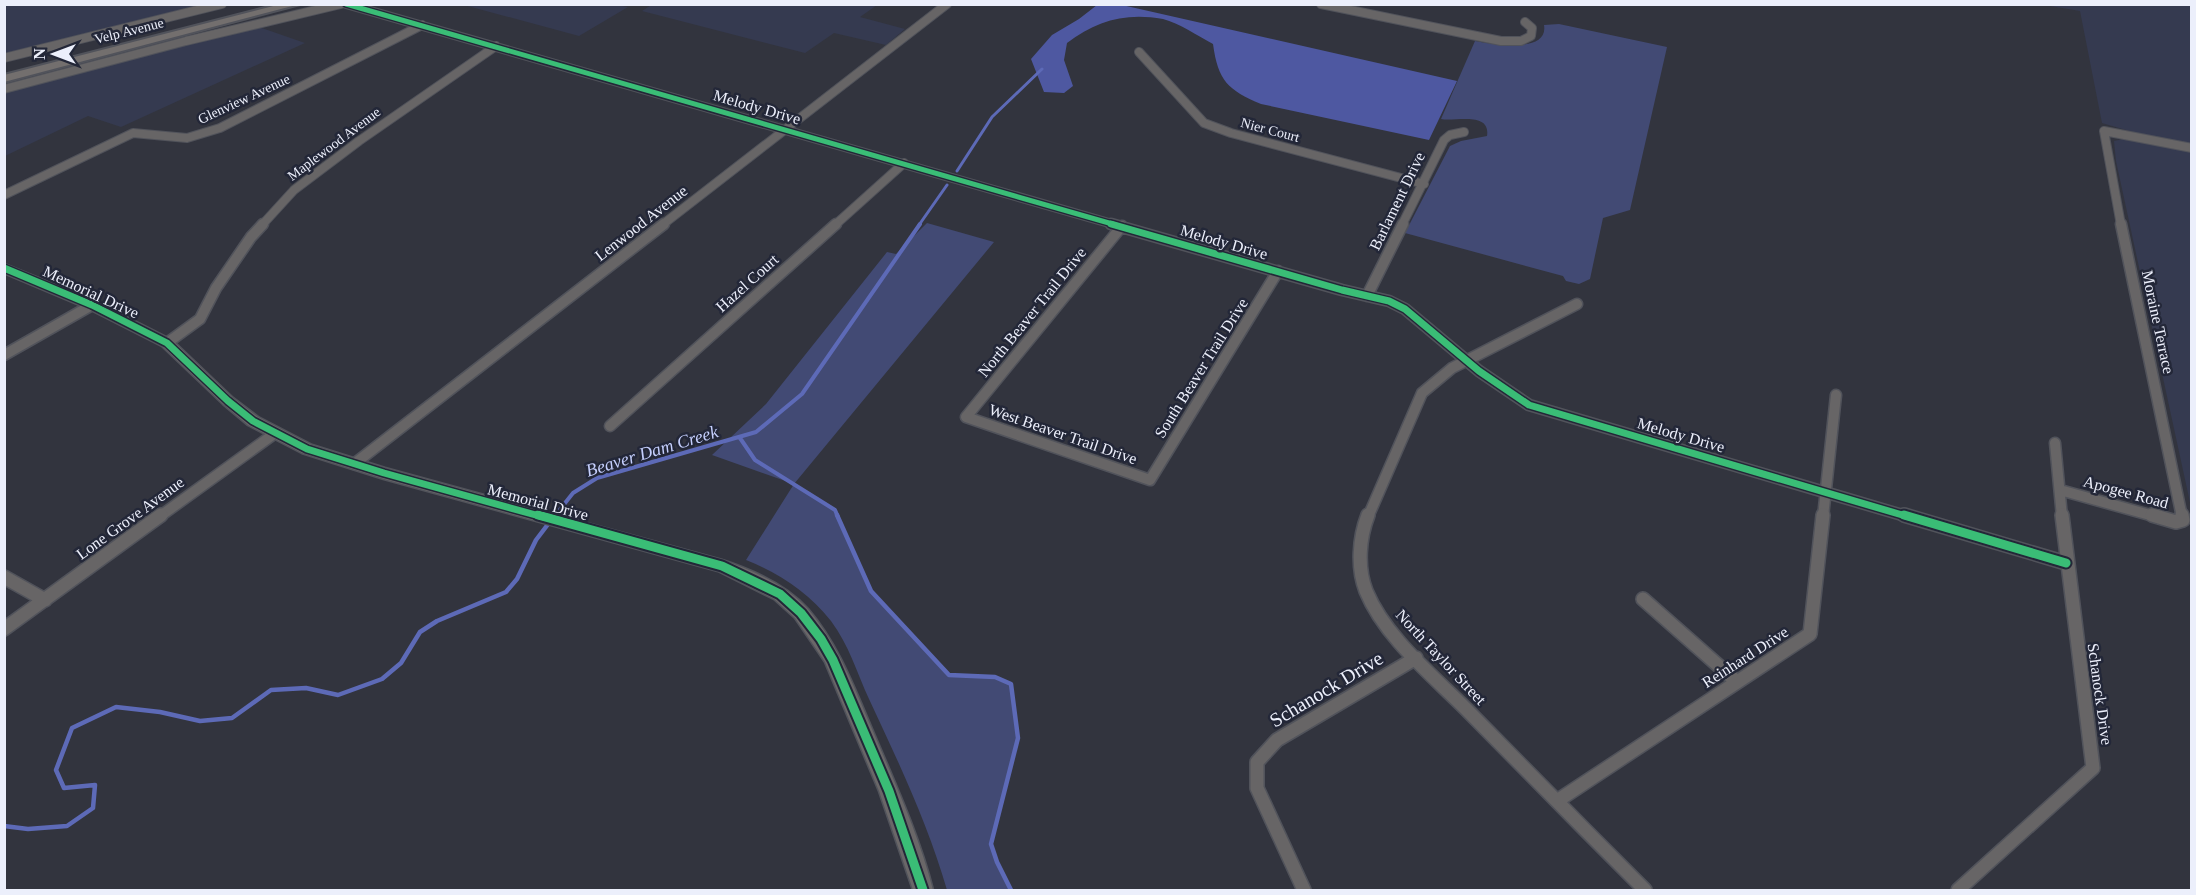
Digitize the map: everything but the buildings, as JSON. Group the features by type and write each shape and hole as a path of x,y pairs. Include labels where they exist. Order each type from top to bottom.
{"main road":[{"name":"Velp Avenue","path":"4,69 270,4"},
{"name":"Velp Avenue","path":"4,79 295,4"}],"street":[{"path":"4,58 222,4"},
{"path":"4,89 186,41 341,4"},
{"name":"Melody Drive","path":"346,4 1389,301 1405,309 1467,360 1530,405 2066,563"},
{"name":"Lenwood Avenue","path":"354,464 947,4"},
{"path":"1321,4 1501,41 1521,41 1531,36 1532,28 1525,22"},
{"name":"Glenview Avenue","path":"4,195 133,133 150,132 183,138 220,128 422,25"},
{"name":"Maplewood Avenue","path":"167,343 200,319 216,288 251,237 294,190 359,141 496,46"},
{"name":"Nier Court","path":"1139,52 1204,123 1231,134 1424,184"},
{"name":"Moraine Terrace","path":"2183,520 2142,317 2134,293 2104,131 2192,148"},
{"name":"Barlament Drive","path":"1367,296 1446,138 1464,132"},
{"name":"Hazel Court","path":"610,426 904,163"},
{"name":"North Beaver Trail Drive","path":"966,417 1122,226"},
{"name":"Memorial Drive","path":"4,268 92,305 167,343 228,401 253,421 274,434 314,452 731,570 773,590 801,613 816,631 833,660 889,791 923,891"},
{"name":"South Beaver Trail Drive","path":"1150,480 1278,271"},
{"name":"North Taylor Street","path":"1577,304 1452,368 1422,393 1365,523 1360,544 1360,560 1366,591 1379,614 1416,658 1645,891"},
{"path":"4,355 92,305"},
{"name":"Reinhard Drive","path":"1557,801 1810,634 1836,394"},
{"name":"West Beaver Trail Drive","path":"966,417 1150,480"},
{"name":"Lone Grove Avenue","path":"4,629 274,434"},
{"name":"Schanock Drive","path":"1958,891 2093,768 2066,563 2055,443"},
{"name":"Apogee Road","path":"2060,490 2176,522 2183,520"},
{"path":"4,577 45,600"},
{"path":"1643,599 1737,682"},
{"name":"Schanock Drive","path":"1304,891 1257,788 1257,762 1277,740 1416,658"}],"shaded area":[{"path":"653,4 877,5 860,17 905,29 886,45 834,33 805,53 642,11"},
{"path":"4,5 217,5 5,56"},
{"path":"464,5 617,5 628,7 579,36"},
{"path":"1097,5 1122,5 1457,81 1429,140 1261,104 1240,94 1226,83 1218,67 1213,44 1169,21 1136,17 1100,24 1067,43 1064,60 1073,86 1064,93 1044,92 1031,59 1052,35"},
{"path":"2044,5 2191,5 2191,507 2116,161 2114,141 2123,139 2137,142 2136,133 2102,123 2080,11"},
{"path":"1559,24 1667,47 1630,210 1603,218 1590,279 1579,284 1566,281 1563,276 1405,233 1450,146 1461,141 1487,136 1487,128 1478,120 1441,119 1475,41 1505,45 1529,44 1538,40 1543,34 1544,25"},
{"path":"256,26 305,43 121,127 88,116 5,156 5,92"},
{"path":"927,223 994,242 794,484 712,455 766,404 887,252 896,254"},
{"path":"794,484 835,510 871,591 948,675 995,677 1011,684 1018,738 991,844 1011,890 947,890 912,793 848,649 837,630 813,601 803,593 770,571 746,560"}],"waterway":[{"path":"957,171 992,117 1042,69"},
{"path":"919,225 947,185"},
{"path":"554,517 573,493 597,478 756,432 802,394 920,224"},
{"name":"Beaver Dam Creek","path":"740,438 755,460 835,510 838,517"},
{"name":"Beaver Dam Creek","path":"4,826 28,829 67,826 93,808 95,785 64,788 56,770 72,728 116,707 160,712 200,721 232,718 271,690 306,688 338,695 382,679 401,663 420,632 437,621 506,592 517,579 536,540 555,515"},
{"name":"Beaver Dam Creek","path":"837,515 871,591 949,675 995,677 1011,684 1018,738 991,844 1011,890"}],"cycle path":[{"path":"346,4 1342,290 1389,301 1405,309 1479,371 1529,405 2066,563"},
{"path":"4,268 92,305 167,343 228,401 253,421 307,449 384,473 722,566 780,594 801,613 821,639 833,660 889,791 923,890"}]}
